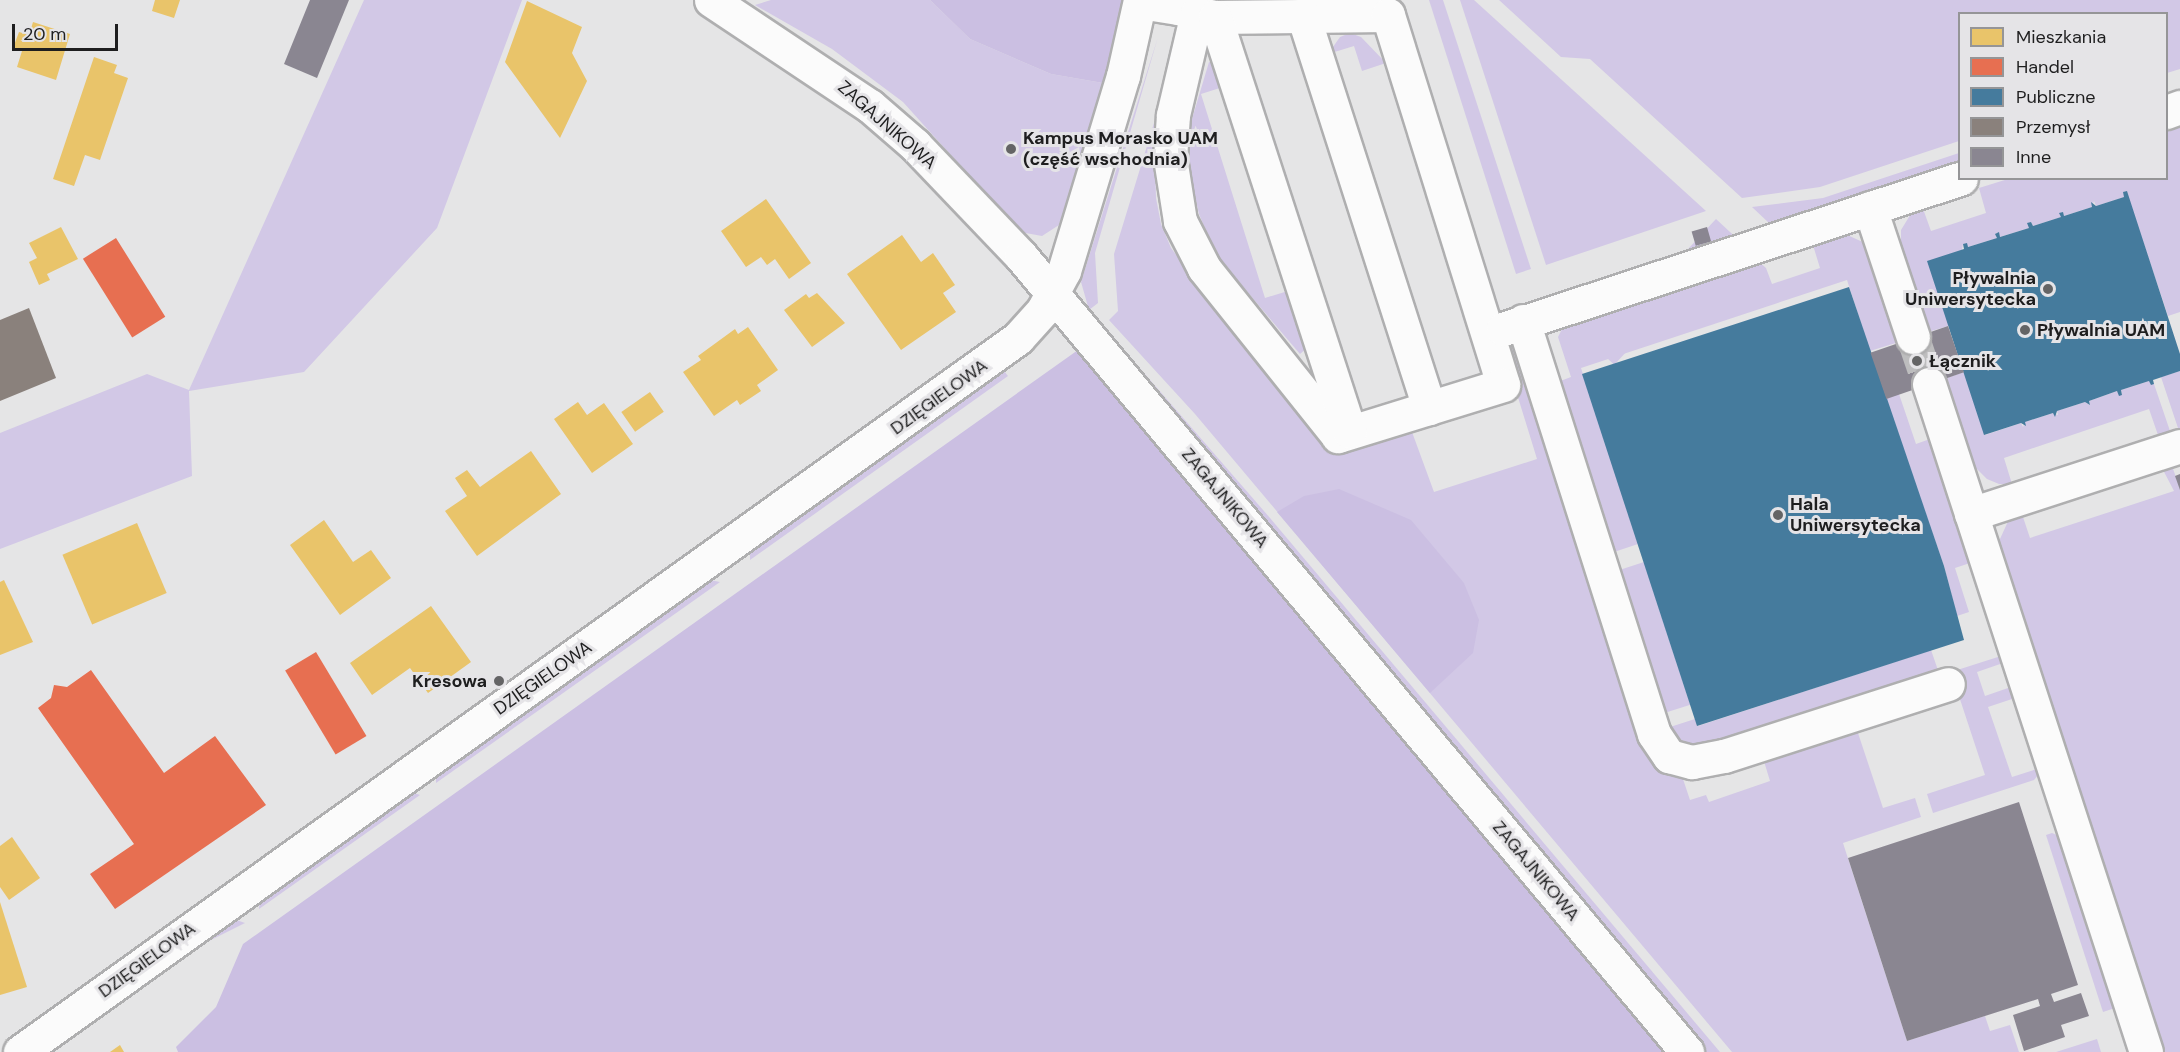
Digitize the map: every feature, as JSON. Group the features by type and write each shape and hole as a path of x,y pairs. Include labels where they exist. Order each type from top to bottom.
{"street":[{"name":"ZAGAJNIKOWA","path":"711,0 834,79 915,145 1054,292 1687,1052"},
{"name":"DZIĘGIELOWA","path":"20,1052 1003,352 1031,325 1054,292 1076,235 1123,76 1140,1"},
{"path":"1140,1 1206,15 1388,15 1503,385 1338,436 1204,268 1180,221 1170,158 1173,115 1206,15"},
{"path":"1206,15 1350,432"},
{"path":"1303,15 1429,408"},
{"path":"1487,335 1523,321 1958,179"},
{"path":"1870,208 1913,337"},
{"path":"1523,321 1654,734 1669,756 1692,762 1724,756 1948,684"},
{"path":"1929,384 2146,1052"},
{"path":"1971,514 2180,446"}],"shaded area":[{"path":"364,0 522,0 437,228 304,372 189,391 192,476 0,549 0,433 147,374 189,390"},
{"name":"Kampus Morasko UAM (część wschodnia)","path":"771,0 930,0 970,39 1051,74 1103,83 1059,225 1042,236 1020,232 903,102 832,49 755,5"},
{"path":"930,0 1122,0 1103,83 1051,74 970,39"},
{"path":"1429,0 1443,0 1531,269 1516,274"},
{"path":"1460,0 1474,0 1706,211 1546,265"},
{"path":"1499,0 2180,0 2180,69 2168,73 2168,12 1958,12 1958,141 1820,187 1742,198 1590,59 1561,57"},
{"path":"1350,33 1361,37 1386,63 1362,71 1354,46 1328,54 1340,37"},
{"path":"1158,37 1095,253 1098,303 1089,310 1081,282"},
{"path":"1209,62 1213,63 1223,87 1201,94 1265,298 1288,291 1307,348 1300,354 1216,255 1199,214 1189,170 1189,129"},
{"path":"2180,122 2180,312 2168,316 2126,191 2124,197 2096,206 2094,201 2092,207 2064,216 2062,212 2061,217 2033,226 2031,222 2029,228 2000,237 1996,233 1997,238 1968,247 1963,244 1948,326 1928,332 1919,325 1919,300 1901,242 1901,230 1912,212 1922,206 1931,231 1986,213 1979,188 2005,180 2168,180 2168,126"},
{"path":"1154,123 1156,198 1161,224 1171,248 1218,311 1336,453 1403,432 1412,432 1434,492 1537,459 1508,365 1505,343 1513,342 1660,766 1683,779 1690,800 1706,795 1709,802 1770,781 1763,758 1856,727 1883,808 1915,798 1921,817 1843,843 1907,1041 1985,1016 1990,1031 2010,1025 2019,1052 1732,1052 1195,414 1109,320 1118,311 1114,254"},
{"path":"1958,153 1958,162 1770,224 1752,207 1823,198"},
{"path":"1716,219 1734,236 1614,365 1596,348"},
{"path":"1845,234 1865,243 1899,342 1870,351 1847,280 1581,368 1638,544 1611,553 1555,383 1571,377 1558,337 1565,323 1758,261 1766,268 1772,284 1820,268 1812,242"},
{"path":"1118,343 1270,518 1720,1052 1704,1052"},
{"path":"1078,350 1667,1052 178,1052 176,1047 216,1007 243,944"},
{"path":"1004,371 1008,376 750,560 750,551"},
{"path":"2180,371 2180,428 2178,428 2161,377"},
{"path":"1964,372 1985,435 2021,423 2023,427 2025,422 2053,413 2058,415 2057,411 2085,402 2090,405 2089,401 2117,391 2122,395 2121,390 2149,381 2154,384 2170,431 2158,435 2149,409 2004,458 2012,484 1999,484 1987,479 1974,466 1959,417 1942,396 1944,379"},
{"path":"1899,394 1916,444 1930,439 1970,563 1955,568 1969,612 1957,616 1944,566 1885,398"},
{"path":"2171,463 2180,489 2180,1052 2164,1052 2000,552 2000,539 2010,517 2021,511 2030,538 2174,491 2161,466"},
{"path":"1339,489 1411,520 1464,583 1479,620 1473,653 1430,693 1277,512 1304,496"},
{"path":"1644,562 1690,705 1663,714 1616,571"},
{"path":"710,580 720,582 436,783 436,775"},
{"path":"1931,650 1940,676 1719,748 1688,747 1667,728 1695,719 1698,726"},
{"path":"2001,656 2003,663 1977,672 1985,696 2011,687 2015,698 1988,707 2012,777 2037,769 2039,774 2034,780 1933,813 1927,794 1985,775 1951,672"},
{"path":"411,792 420,795 259,909 260,898"},
{"path":"2052,833 2059,836 2115,1008 2103,1012 2046,835"},
{"path":"231,918 245,923 181,955"},
{"path":"2097,1039 2101,1052 2056,1052"}],"building: Mieszkania":[{"path":"155,0 180,0 174,18 152,11"},
{"path":"527,1 582,27 572,53 587,81 560,138 505,62"},
{"path":"33,22 70,34 56,80 17,67 22,51 13,48 19,32 29,35"},
{"path":"94,57 117,65 114,73 128,78 100,160 85,155 74,186 53,179"},
{"path":"766,199 811,263 789,279 775,259 767,265 761,257 746,267 721,231"},
{"path":"61,227 78,259 47,274 50,280 39,285 29,262 37,258 29,243"},
{"path":"902,235 921,262 933,253 955,285 943,293 956,312 901,350 847,274"},
{"path":"817,293 845,323 812,347 784,310 806,294 809,298"},
{"path":"748,327 778,370 757,385 761,391 740,405 737,400 714,416 683,372 701,360 698,356 735,329 738,334"},
{"path":"650,392 664,412 635,432 621,412"},
{"path":"578,402 587,415 604,403 633,444 592,473 554,419"},
{"path":"531,451 561,494 477,556 445,511 467,496 455,478 467,470 480,487"},
{"path":"324,520 353,562 371,550 391,578 340,615 290,545"},
{"path":"137,523 167,593 92,625 62,555"},
{"path":"4,580 33,642 0,655 0,582"},
{"path":"431,606 471,662 428,693 410,668 372,695 350,663"},
{"path":"12,837 40,878 9,900 0,887 0,846"},
{"path":"0,902 27,987 0,995"},
{"path":"120,1045 124,1052 110,1052"}],"building: Handel":[{"path":"116,238 165,317 132,338 83,259"},
{"path":"316,652 366,736 336,755 285,671"},
{"path":"91,670 164,773 215,736 266,805 115,909 90,874 134,844 38,708 51,698 54,685 67,687"}],"building: Publiczne":[{"name":"Pływalnia Uniwersytecka","path":"2127,191 2180,354 2180,371 2153,380 2154,384 2151,385 2149,381 2121,390 2122,395 2119,396 2117,391 2089,401 2090,405 2085,402 2057,411 2055,417 2053,413 2025,422 2026,426 2021,423 1984,435 1927,261 1964,249 1963,244 1967,243 1968,247 1997,238 1995,234 1999,232 2000,237 2029,228 2027,223 2031,222 2033,226 2061,217 2059,213 2063,212 2064,216 2092,207 2091,202 2096,206 2124,197 2123,192"},
{"name":"Hala Uniwersytecka","path":"1849,287 1944,566 1964,640 1697,726 1582,374"}],"building: Przemysł":[{"path":"29,308 56,378 0,401 0,320"}],"building: Inne":[{"path":"310,0 349,0 317,78 284,64"},
{"path":"1707,227 1711,241 1696,246 1692,231"},
{"name":"Łącznik","path":"1948,326 1964,372 1886,399 1870,353"},
{"path":"2180,474 2180,490 2175,476"},
{"path":"2019,802 2078,985 2051,994 2054,1002 2081,993 2089,1016 2061,1025 2065,1037 2024,1051 2013,1015 2040,1006 2038,999 1907,1041 1848,858"}],"tunnel":[{"path":"1913,337 1929,384"}],"place":[{"name":"Kampus Morasko UAM (część wschodnia)","path":"1011,149"},
{"name":"Pływalnia Uniwersytecka","path":"2048,289"},
{"name":"Pływalnia UAM","path":"2025,330"},
{"name":"Łącznik","path":"1917,361"},
{"name":"Hala Uniwersytecka","path":"1778,515"},
{"name":"Kresowa","path":"499,681"}]}
